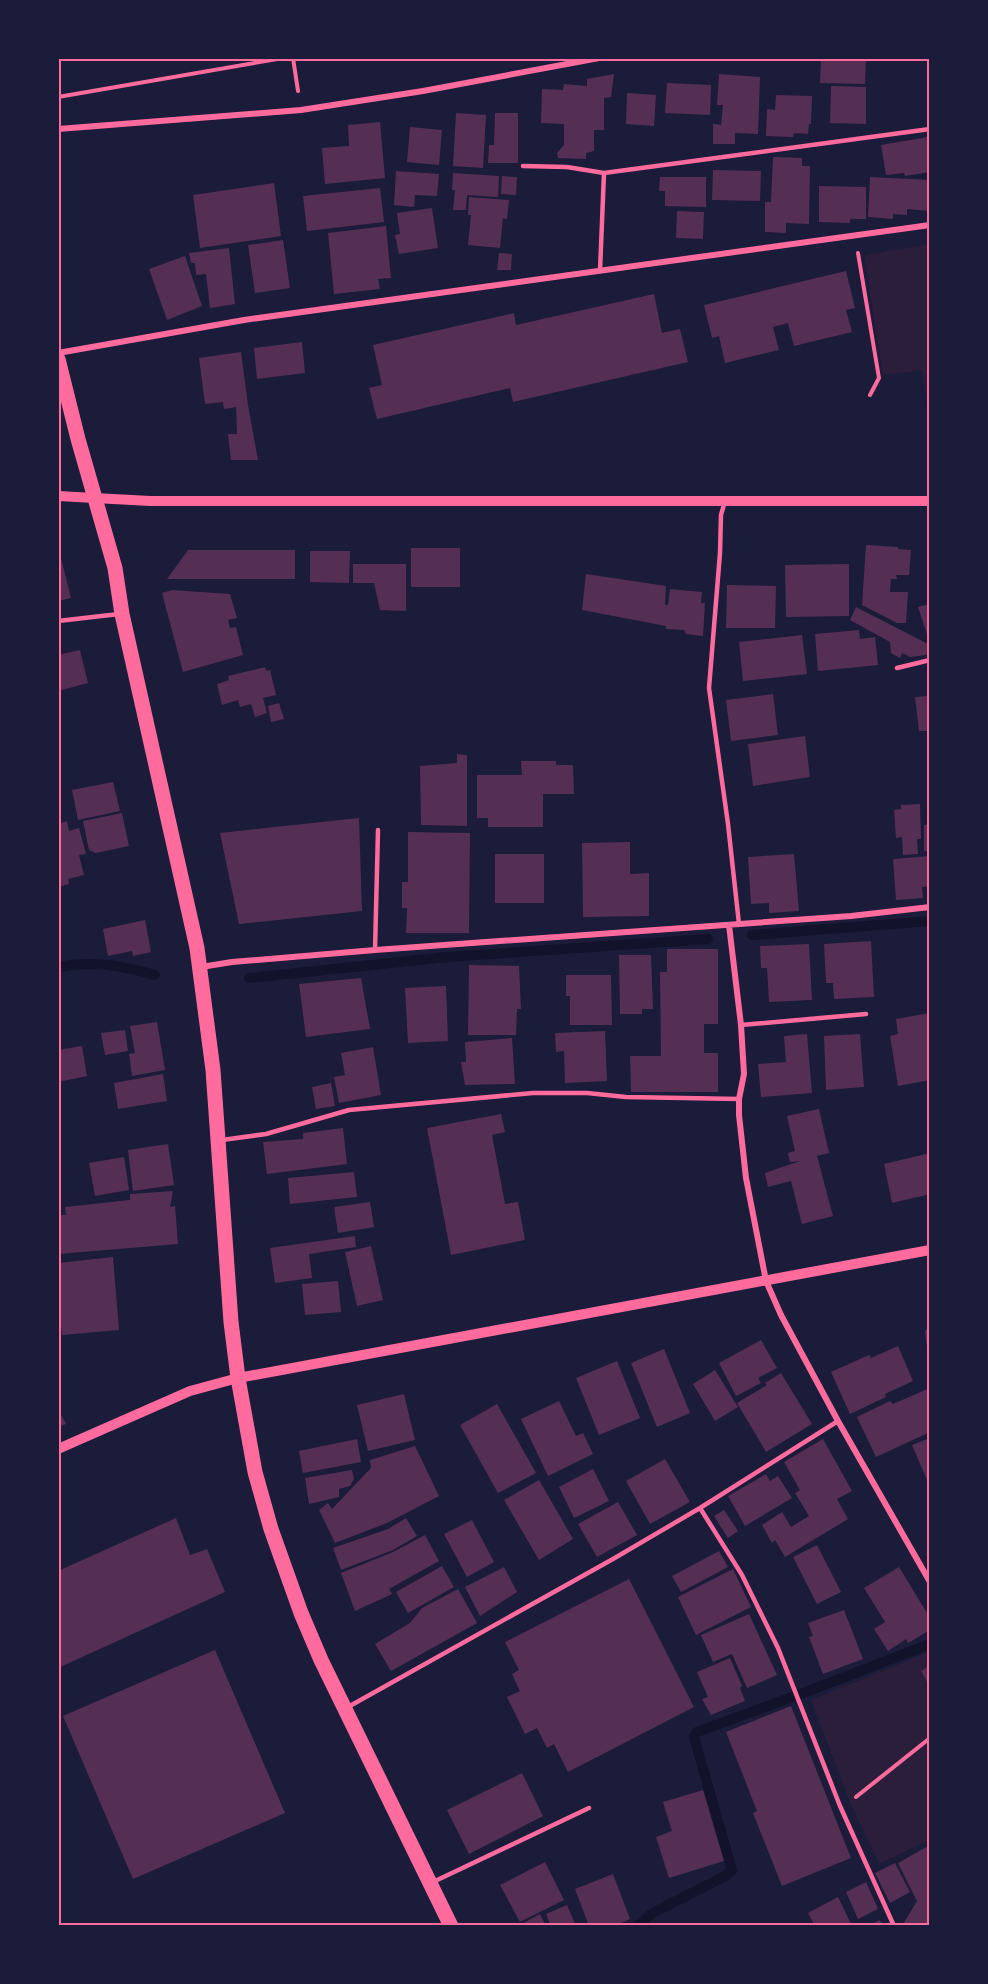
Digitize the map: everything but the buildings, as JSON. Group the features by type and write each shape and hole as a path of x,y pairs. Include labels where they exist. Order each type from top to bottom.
{"main road":[{"path":"58,359 115,568 122,614 197,948 213,1070 228,1290 238,1378 249,1444 271,1529 301,1613 451,1926"}],"street":[{"path":"58,129 301,110 423,91 599,58"},
{"path":"58,353 244,320 930,225"},
{"path":"58,496 96,499 405,502 930,501"},
{"path":"200,967 232,962 375,950 851,916 930,907"},
{"path":"729,925 741,1025 744,1074 739,1099 746,1178 766,1281 781,1315 838,1421 930,1582"},
{"path":"58,1449 190,1391 238,1378 930,1250"}],"lane":[{"path":"523,166 567,167 604,173 930,129"},
{"path":"600,271 604,173"},
{"path":"725,500 721,515 720,564 709,688 739,924"},
{"path":"58,621 122,614"},
{"path":"897,668 930,660"},
{"path":"375,950 378,830"},
{"path":"741,1025 866,1014"},
{"path":"218,1140 266,1134 349,1110 533,1093 739,1099"},
{"path":"345,1708 700,1508 838,1421"},
{"path":"700,1508 742,1575 778,1648 840,1806 894,1926"},
{"path":"430,1884 589,1808"}],"path":[{"path":"58,97 283,58"},
{"path":"293,58 299,95"},
{"path":"857,249 879,378 870,395"},
{"path":"840,1806 850,1802 930,1738"}],"shaded area":[{"path":"930,244 929,417 922,370 883,375 864,255"},
{"path":"929,1652 929,1840 879,1864 850,1802 811,1700"}],"waterway":[{"path":"752,935 930,921"},
{"path":"249,978 447,957 708,939"},
{"path":"58,967 83,964 107,965 155,975"},
{"path":"638,1926 651,1914 727,1875 732,1870 694,1737 697,1732 930,1644"}]}
